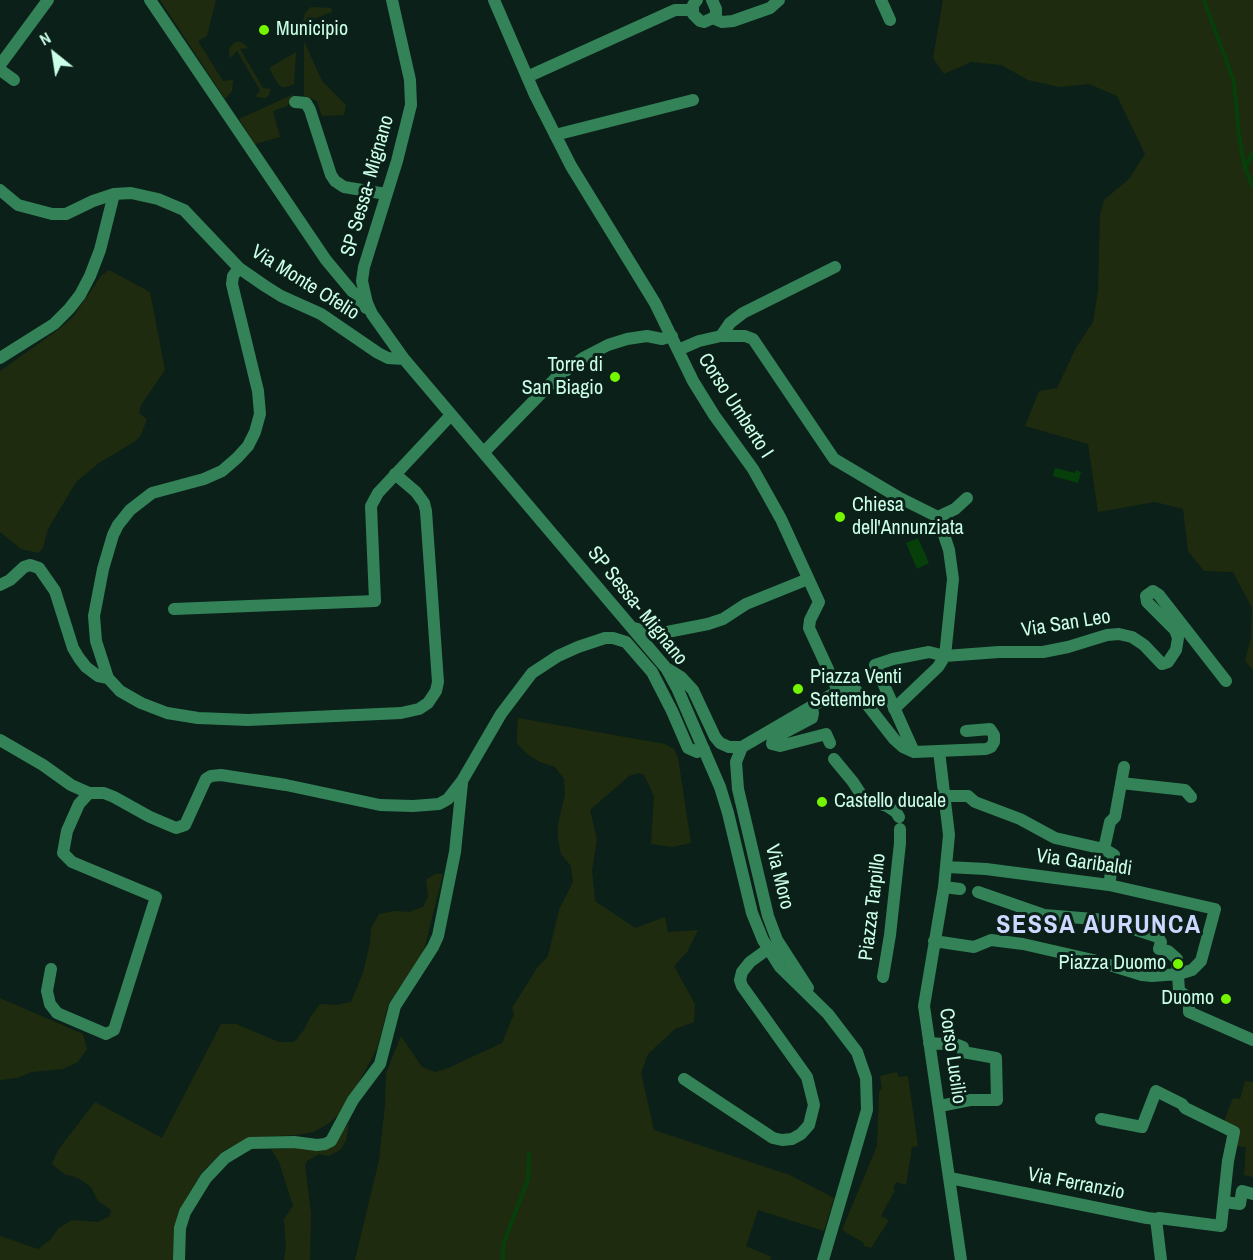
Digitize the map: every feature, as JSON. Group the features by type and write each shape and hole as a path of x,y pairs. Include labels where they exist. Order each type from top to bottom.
{"street":[{"path":"0,65 48,0"},
{"path":"150,0 319,250 372,314"},
{"name":"SP Sessa- Mignano","path":"392,0 410,80 411,105 363,274 364,294 372,314 404,360 666,668 704,749 725,802 755,922 768,949 780,967 840,1029 856,1052 866,1078 864,1127 823,1260"},
{"name":"Corso Umberto I","path":"495,0 527,77 571,166 649,292 686,368 709,407 768,494 819,602 810,620 809,628 838,691"},
{"path":"527,77 675,10 694,5 696,18 704,22 713,18 716,9 712,0"},
{"path":"713,18 722,22 733,21 770,8 779,0"},
{"path":"881,0 890,20"},
{"path":"0,70 14,80"},
{"path":"555,135 693,99"},
{"path":"295,102 306,103 310,110 335,181 344,187 387,194"},
{"name":"Via Monte Ofelio","path":"0,190 18,205 52,214 66,214 114,194 131,193 184,210 239,268 281,296 326,317 378,353 388,358 404,360"},
{"path":"0,358 54,324 80,295 100,250 114,194"},
{"path":"721,336 730,323 743,313 835,267"},
{"path":"239,268 233,276 232,284 258,392 260,414 255,432 248,446 222,471 204,479 152,493 130,510 118,525 103,569 94,616 96,641 108,678 120,691 141,703 166,713 198,718 248,720 400,713 419,709 428,703 436,691 438,682 426,511 424,502 416,492 395,474"},
{"path":"484,452 567,369 608,345 627,339 647,336 662,339 672,336"},
{"path":"678,350 699,340 721,336 745,336 756,342 834,459 898,497 938,517 949,550 953,579 945,656 938,667 894,709 915,752"},
{"path":"174,609 375,601 371,506 378,493 451,415"},
{"path":"938,517 967,498"},
{"path":"0,585 10,580 24,567 30,565 39,568 55,591 71,642 79,658 98,676 108,678"},
{"path":"630,626 645,633 657,634 708,624 723,619 746,604 808,579"},
{"name":"Via San Leo","path":"894,709 875,665 929,652 945,656 1043,652 1068,647 1107,634 1119,634 1132,637 1144,645 1162,664 1168,662 1176,650 1178,638 1175,630 1147,602 1146,596 1153,591 1159,595 1226,681"},
{"path":"0,740 43,765 63,781 89,793 104,793 162,823 181,828 188,820 202,784 211,776 221,775 392,806 439,804 448,799 462,781 501,714 532,673 558,656 605,638 613,638 626,642 658,681 688,748 697,752 704,749"},
{"path":"666,668 681,676 693,690 712,732 720,743 729,747 742,747 838,691 855,689 894,739 903,747 915,752 986,749 993,745 994,735 990,729 966,731"},
{"path":"811,707 812,718 776,737 772,744 780,746 826,734 830,743"},
{"name":"Via Moro","path":"742,747 736,762 738,789 768,916 777,940 819,1006"},
{"name":"Corso Lucilio","path":"939,751 949,836 947,867 925,1000 929,1043 961,1260"},
{"name":"Piazza Tarpillo","path":"834,759 864,799 887,806 896,812 899,823 900,843 884,977"},
{"path":"1104,849 1110,822 1115,817 1124,767"},
{"path":"178,1260 180,1228 185,1212 206,1178 225,1158 243,1145 250,1143 325,1144 331,1141 353,1100 380,1064 396,1006 438,936 455,852 462,781"},
{"path":"1121,783 1185,790 1191,797"},
{"path":"51,969 47,991 50,1004 57,1013 106,1035 114,1030 156,897 72,862 63,853 67,831 79,804 89,793"},
{"path":"945,796 968,796 975,802 1020,819 1055,838 1104,849 1114,855 1109,885"},
{"name":"Via Garibaldi","path":"947,867 986,869 1109,885 1215,909 1198,964 1192,970 1179,974"},
{"path":"944,887 960,890"},
{"path":"978,892 1044,915 1106,920 1152,934 1160,939 1159,949 1175,955 1179,963 1179,991 1189,998 1189,1012 1253,1040"},
{"path":"934,941 974,947 990,940 1023,944 1093,960 1142,975 1179,974"},
{"path":"684,1079 773,1138 792,1139 801,1134 809,1125 814,1105 807,1077 742,987 740,980 742,972 750,962 768,949"},
{"path":"929,1043 958,1045 963,1047 963,1052 996,1058 997,1100 970,1100 939,1106"},
{"path":"1101,1119 1142,1126 1156,1091 1234,1132 1224,1203 1240,1204 1242,1191 1253,1194"},
{"name":"Via Ferranzio","path":"950,1178 1156,1220 1159,1218 1221,1226 1224,1203"},
{"path":"1156,1220 1161,1260"}],"shaded area":[{"path":"160,0 216,0 207,36 198,41 223,81 233,80 232,91 225,99"},
{"path":"943,0 1253,0 1253,670 1245,661 1251,638 1252,608 1233,572 1204,571 1188,551 1183,509 1155,502 1098,512 1088,444 1025,426 1039,391 1057,388 1076,348 1093,322 1098,291 1100,215 1104,200 1129,179 1145,154 1117,96 1089,84 1059,87 1028,80 1001,65 971,62 944,74 933,58"},
{"path":"311,7 331,8 332,12 305,22 303,20 305,13"},
{"path":"304,41 322,81 346,105 344,115 322,116 317,101 304,96"},
{"path":"235,42 242,42 248,48 240,49 263,88 271,89 266,98 255,97 260,90 237,51 230,58 229,48"},
{"path":"296,52 294,84 282,87 269,68"},
{"path":"294,94 287,106 273,111 280,137 255,144 239,119"},
{"path":"109,270 150,292 165,370 141,405 139,413 147,419 141,435 134,442 99,463 76,482 48,529 43,548 38,553 21,549 0,532 0,371 73,317 101,276"},
{"path":"1055,468 1075,473 1076,470 1081,472 1078,483 1053,476"},
{"path":"918,538 929,563 917,569 906,543"},
{"path":"518,718 665,744 674,749 678,758 691,843 672,847 651,844 654,796 644,775 639,773 629,776 590,810 597,839 592,870 595,901 635,928 665,917 668,932 698,930 687,952 674,966 695,1004 694,1022 675,1029 648,1054 641,1073 654,1130 790,1175 834,1198 824,1231 758,1210 746,1246 772,1257 770,1260 355,1260 379,1160 386,1073 401,1036 422,1067 435,1072 502,1043 514,1014 512,1008 537,968 548,956 559,910 573,882 571,866 561,854 558,839 558,824 565,794 564,779 555,767 527,754 517,743"},
{"path":"435,874 443,874 423,954 389,1003 377,1049 354,1091 341,1112 328,1124 313,1132 260,1137 240,1142 223,1151 203,1171 184,1202 175,1225 173,1260 0,1260 0,1236 38,1249 50,1240 59,1228 72,1220 98,1222 110,1216 111,1210 98,1201 91,1187 78,1178 64,1174 52,1164 58,1150 95,1102 162,1138 221,1024 236,1024 279,1042 294,1042 320,1004 336,1005 351,1002 363,973 371,928 379,914 394,911 409,912 423,907 428,897 426,880"},
{"path":"0,998 83,1034 87,1049 78,1062 63,1069 32,1072 17,1078 0,1080"},
{"path":"897,1072 899,1077 908,1076 918,1146 912,1147 906,1185 896,1182 893,1189 895,1190 881,1216 889,1220 871,1248 864,1246 864,1243 842,1230 877,1146 879,1092 882,1088 880,1076"},
{"path":"1245,1081 1253,1082 1253,1177 1244,1175 1246,1147 1234,1146 1223,1124 1233,1098 1240,1099"},
{"path":"349,1123 346,1141 340,1150 329,1156 319,1154 307,1161 305,1165 311,1215 310,1260 284,1260 286,1247 284,1219 293,1206 279,1162 271,1149 330,1146"}],"waterway":[{"path":"1204,0 1234,82 1239,137 1245,168 1253,187"},
{"path":"1245,167 1253,153"},
{"path":"503,1260 503,1245 528,1179 529,1154"}],"place":[{"name":"Municipio","path":"264,30"},
{"name":"Torre di San Biagio","path":"615,377"},
{"name":"Chiesa dell'Annunziata","path":"840,517"},
{"name":"Piazza Venti Settembre","path":"798,689"},
{"name":"Castello ducale","path":"822,802"},
{"name":"Piazza Duomo","path":"1178,964"},
{"name":"Duomo","path":"1226,999"}],"district":[{"name":"SESSA AURUNCA","path":"1099,926"}]}
